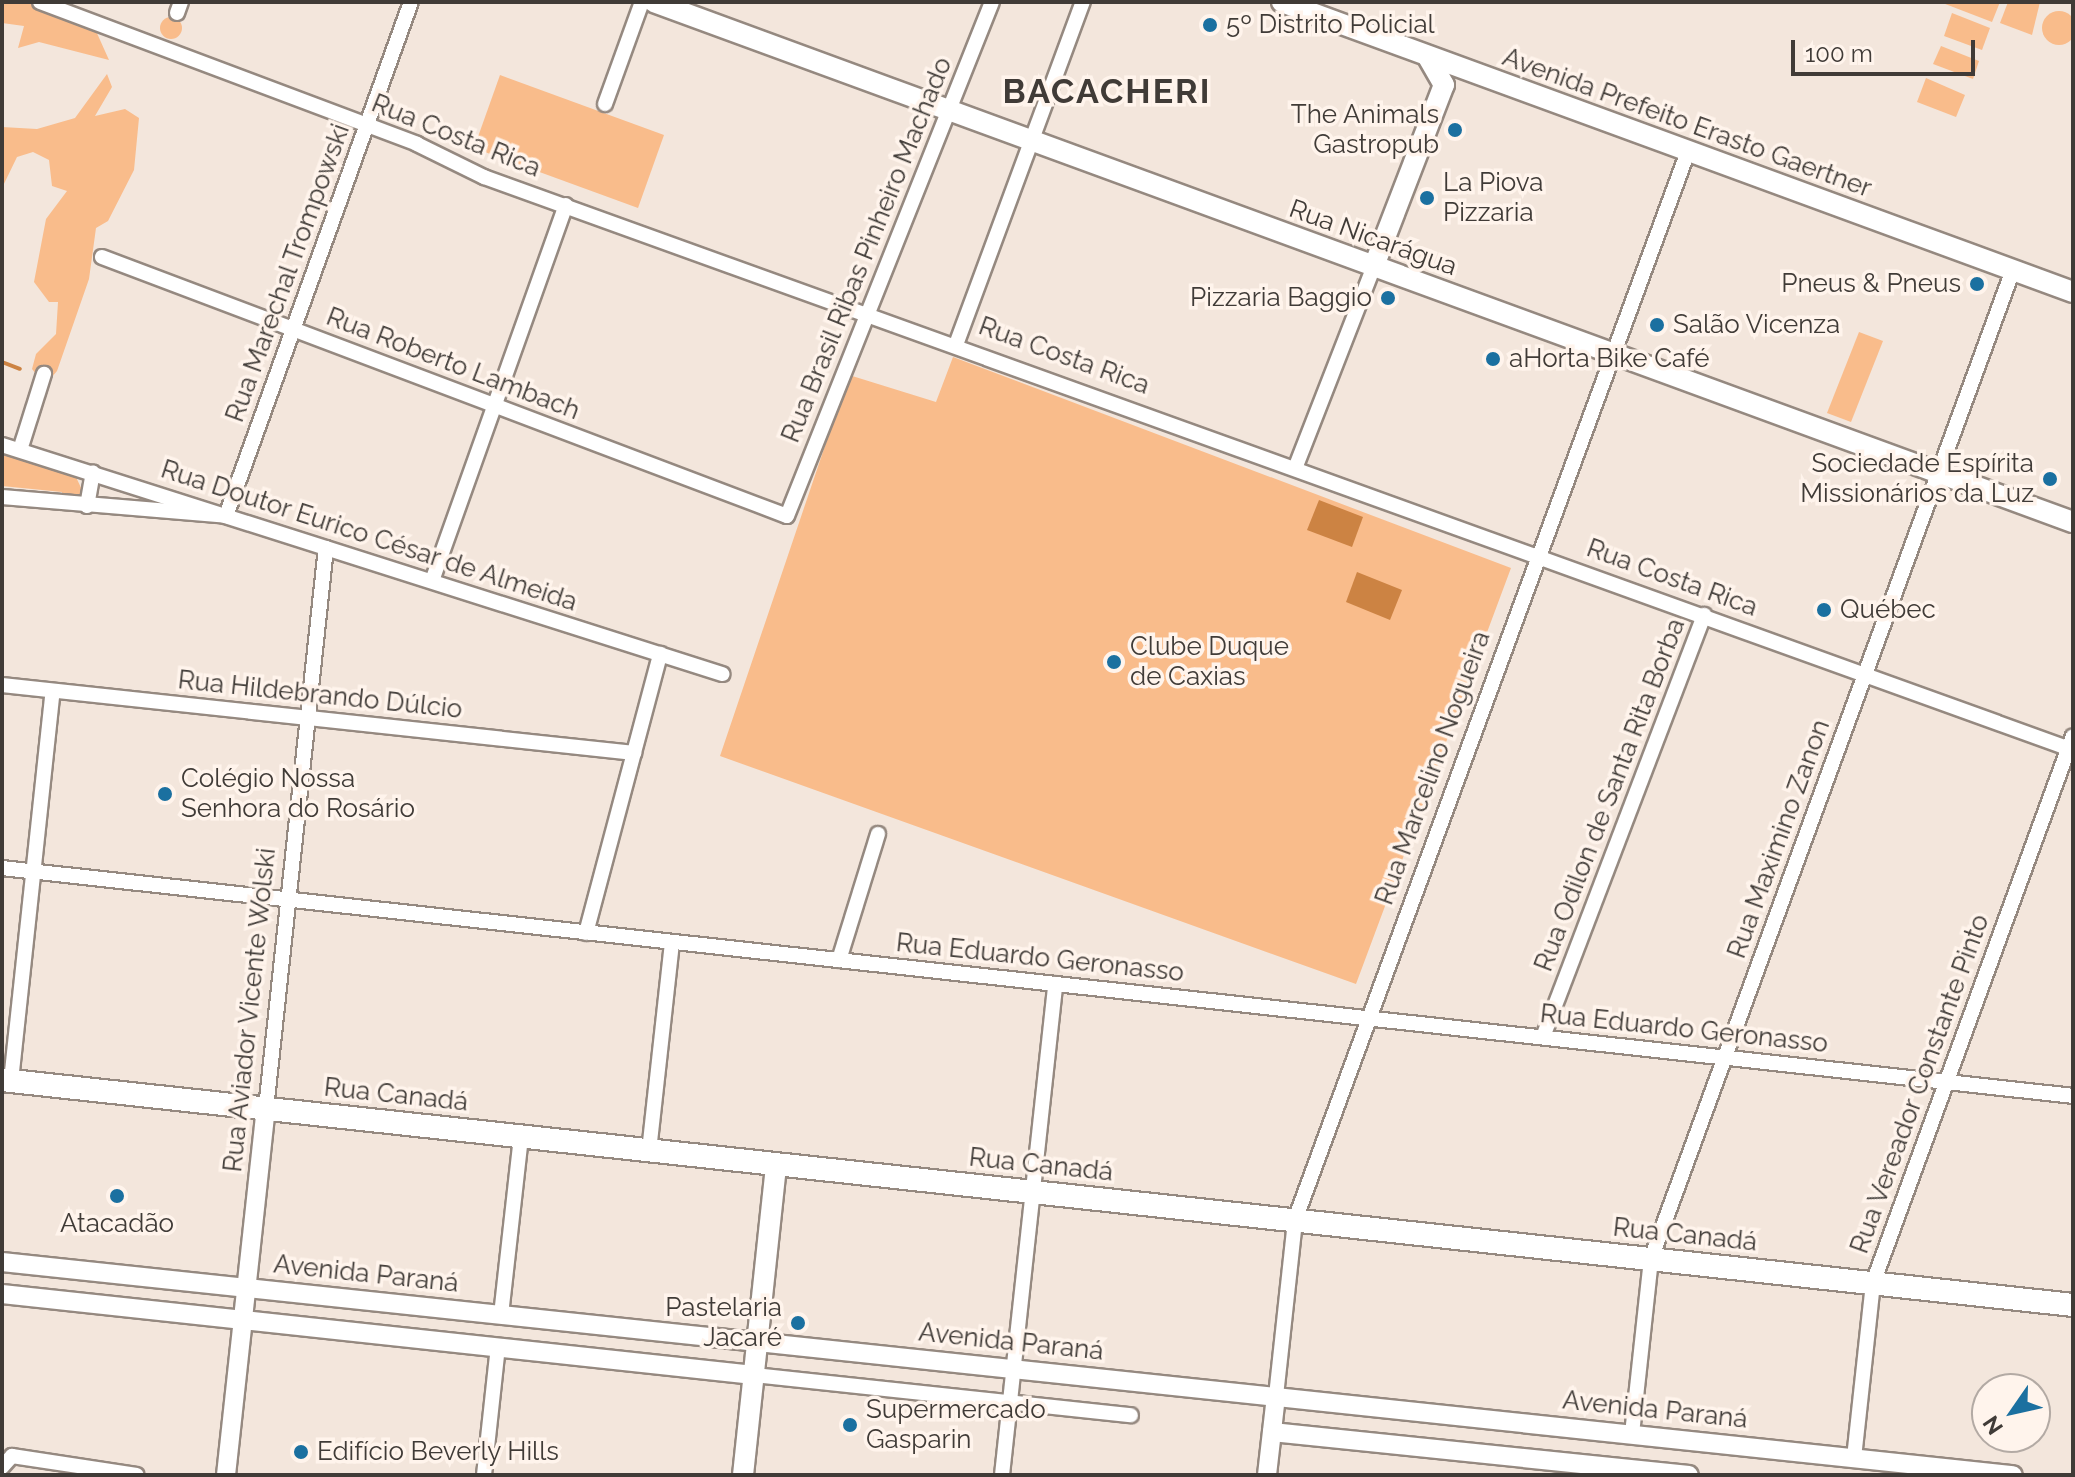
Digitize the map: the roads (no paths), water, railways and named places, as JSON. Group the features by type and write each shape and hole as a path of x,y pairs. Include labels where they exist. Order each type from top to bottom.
{"main road":[{"name":"Rua Nicarágua","path":"654,2 2073,522"},
{"name":"Avenida Prefeito Erasto Gaertner","path":"1282,2 2073,292"},
{"path":"1428,56 1444,85"},
{"path":"1374,266 1444,85 1475,73"},
{"name":"Rua Canadá","path":"6,1081 2073,1305"},
{"path":"743,1475 776,1164"}],"street":[{"name":"Rua Costa Rica","path":"40,2 367,125 566,205 866,309 1865,674 2071,745"},
{"name":"Rua Marechal Trompowski","path":"226,516 411,2"},
{"path":"605,104 642,2"},
{"name":"Rua Brasil Ribas Pinheiro Machado","path":"787,516 866,309 992,2"},
{"path":"957,342 1083,2"},
{"name":"Rua Marcelino Nogueira","path":"1274,1414 1295,1220 1688,151"},
{"path":"432,581 566,205"},
{"name":"Rua Roberto Lambach","path":"102,257 495,403 787,516"},
{"path":"1296,466 1374,266"},
{"name":"Rua Maximino Zanon","path":"1632,1434 1651,1259 2013,270"},
{"path":"20,450 44,374"},
{"name":"Rua Doutor Eurico César de Almeida","path":"2,445 722,674"},
{"path":"87,506 93,473"},
{"path":"2,497 226,516"},
{"name":"Rua Aviador Vicente Wolski","path":"226,1475 326,548"},
{"name":"Rua Odilon de Santa Rita Borba","path":"1543,1037 1704,615"},
{"path":"586,933 660,654"},
{"name":"Rua Hildebrando Dúlcio","path":"2,685 634,753"},
{"path":"6,1081 53,691"},
{"name":"Rua Vereador Constante Pinto","path":"1854,1458 1873,1283 2071,745"},
{"path":"839,960 878,834"},
{"name":"Rua Eduardo Geronasso","path":"2,868 2073,1096"},
{"path":"649,1151 672,942"},
{"path":"1002,1475 1055,984"},
{"path":"501,1315 521,1137"},
{"name":"Avenida Paraná","path":"2,1262 757,1342 1012,1385 1274,1414 1689,1475"},
{"name":"Avenida Paraná","path":"2,1294 754,1375 1012,1385 1131,1415"},
{"path":"484,1475 498,1347"},
{"path":"1267,1475 1274,1414"},
{"name":"Avenida Paraná","path":"1274,1414 1632,1434 2013,1475"},
{"path":"2,1467 12,1456 137,1475"}],"waterway":[{"path":"2,362 20,369"}],"place":[{"name":"5º Distrito Policial","path":"1210,25"},
{"name":"The Animals Gastropub","path":"1455,130"},
{"name":"La Piova Pizzaria","path":"1427,198"},
{"name":"Pneus & Pneus","path":"1977,284"},
{"name":"Pizzaria Baggio","path":"1388,298"},
{"name":"Salão Vicenza","path":"1657,325"},
{"name":"aHorta Bike Café","path":"1493,359"},
{"name":"Sociedade Espírita Missionários da Luz","path":"2050,479"},
{"name":"Québec","path":"1824,610"},
{"name":"Clube Duque de Caxias","path":"1114,662"},
{"name":"Colégio Nossa Senhora do Rosário","path":"165,794"},
{"name":"Atacadão","path":"117,1196"},
{"name":"Pastelaria Jacaré","path":"798,1323"},
{"name":"Supermercado Gasparin","path":"850,1425"},
{"name":"Edifício Beverly Hills","path":"301,1452"}],"district":[{"name":"BACACHERI","path":"1107,92"}]}
